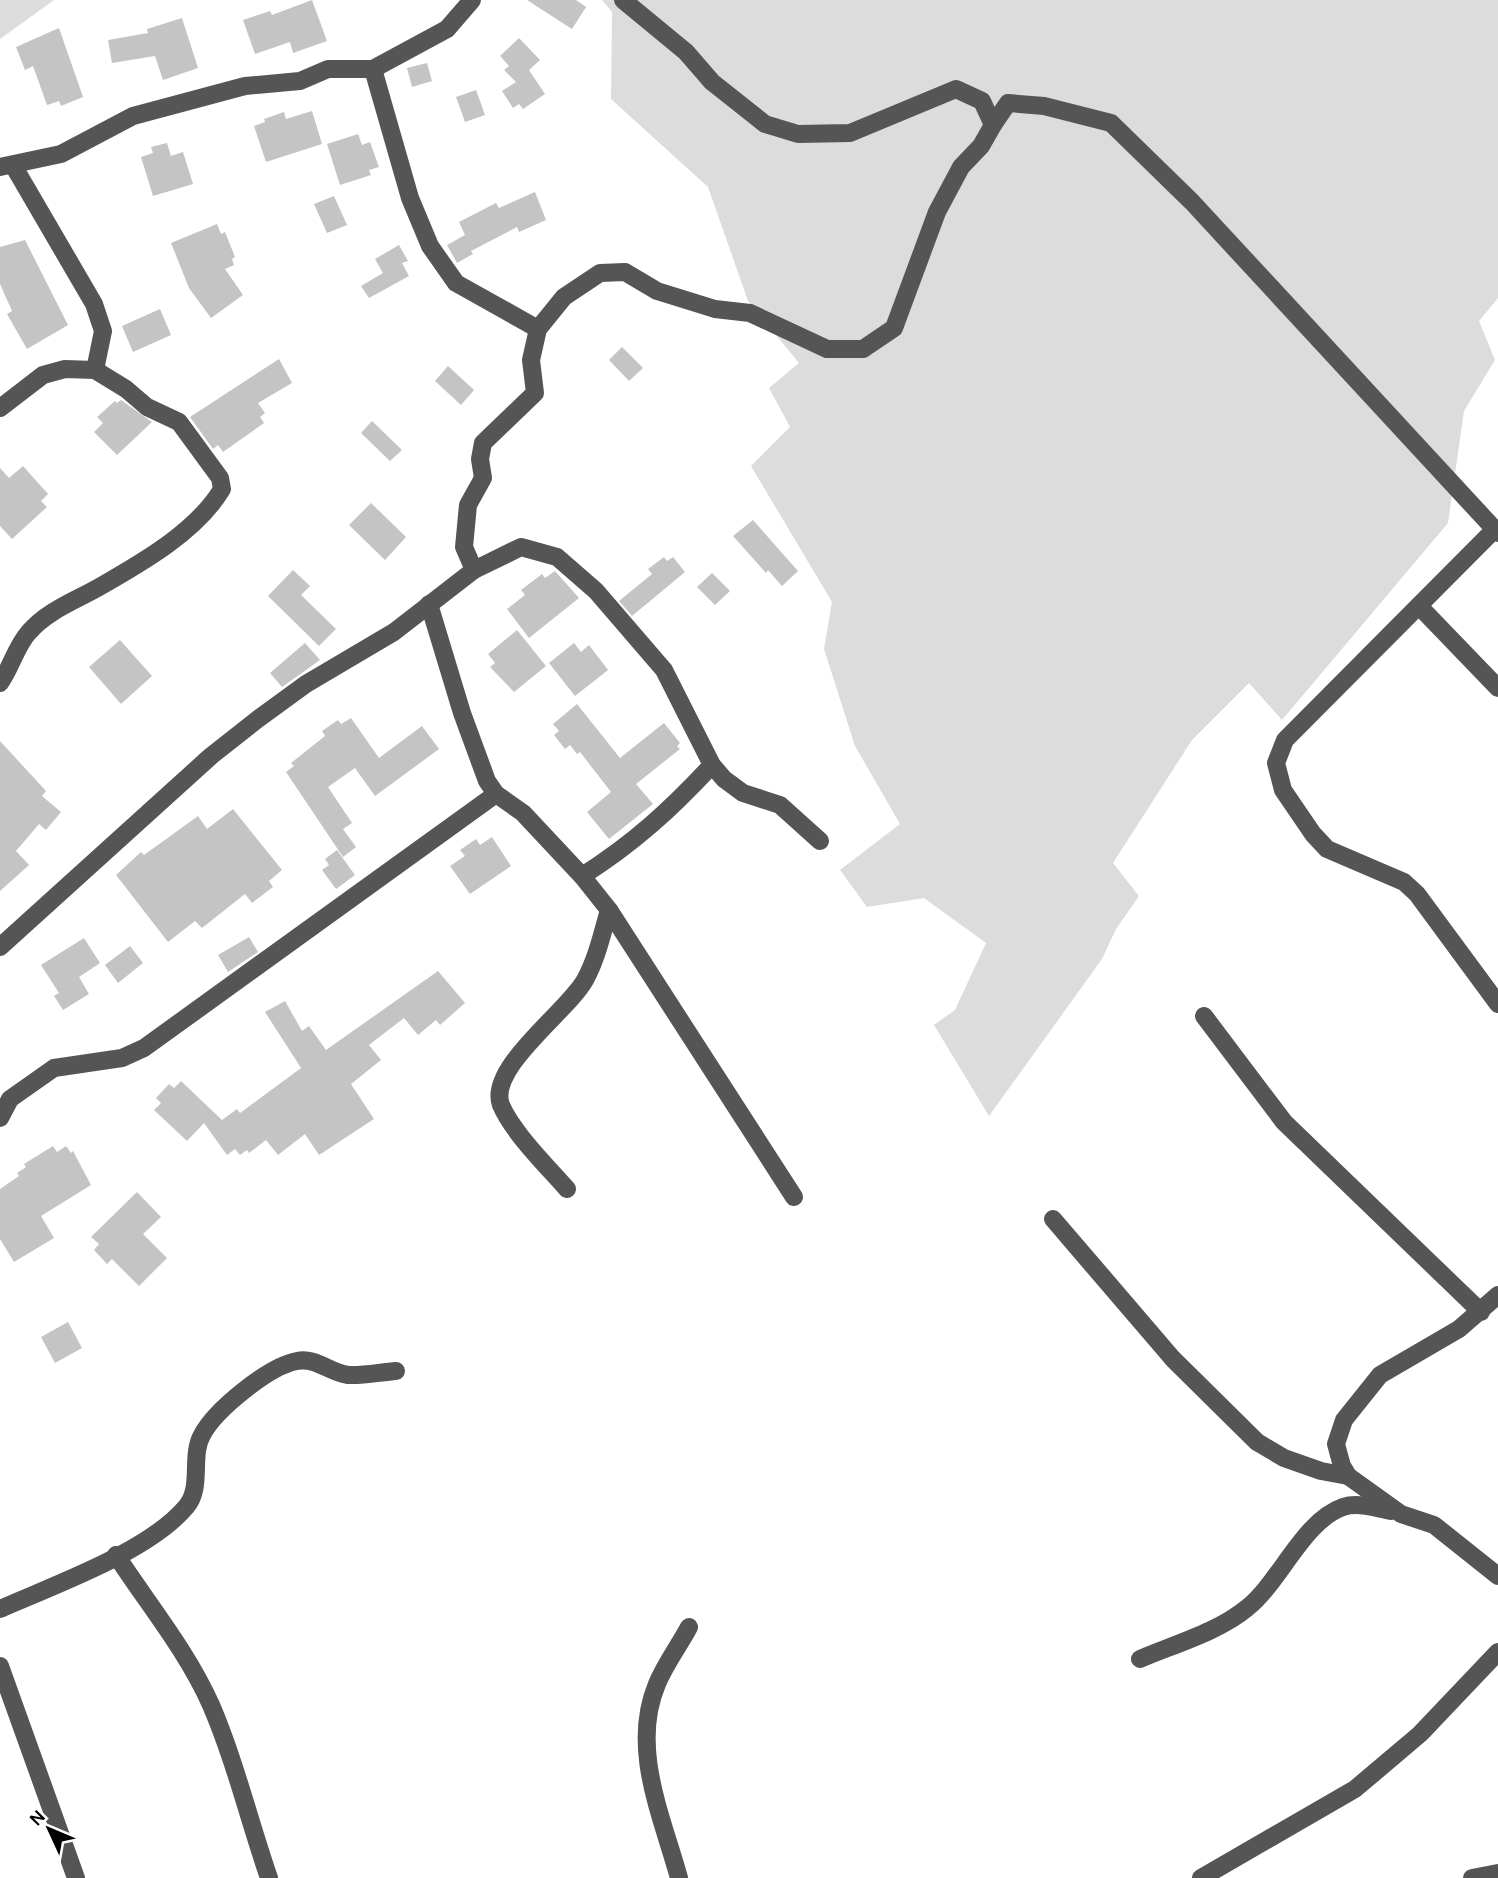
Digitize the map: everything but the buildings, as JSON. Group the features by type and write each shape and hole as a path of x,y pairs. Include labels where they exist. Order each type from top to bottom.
{"street":[{"path":"95,370 103,331 94,304 7,166 61,154 145,112 245,86 300,81 328,69 373,69 447,29 472,0"},
{"path":"623,0 686,52 712,82 765,124 798,134 850,133 956,89 982,101 993,125"},
{"path":"373,69 410,198 430,246 456,283 538,329"},
{"path":"474,570 464,547 468,505 483,478 480,459 483,443 535,393 531,359 538,329 564,297 600,273 625,272 657,291 715,309 750,313 827,349 863,349 894,328 937,212 961,167 973,157 1008,103 1044,106 1111,123 1192,202 1496,532 1286,740 1276,764 1283,789 1327,849 1404,881 1417,894 1498,1004"},
{"path":"0,408 43,375 65,369 95,370 126,389 147,407 179,422 220,478 222,489 196,520 166,544 103,585 53,612 28,632 0,683"},
{"path":"2,943 221,748 306,684 394,632 474,570 522,548 557,557 596,591 664,670 686,708 712,765 743,793 780,805 820,841"},
{"path":"429,604 486,781 496,794 523,813 582,876 609,910 794,1197"},
{"path":"1419,606 1498,688"},
{"path":"582,876 625,849 664,816 712,765"},
{"path":"0,1118 10,1099 54,1068 122,1058 144,1048 496,794"},
{"path":"566,1189 500,1103 500,1086 511,1065 583,983 597,955 609,910"},
{"path":"1205,1016 1284,1122 1481,1312"},
{"path":"1053,1219 1173,1359 1257,1442 1284,1458 1321,1471 1348,1476"},
{"path":"1401,1514 1348,1476 1342,1466 1336,1444 1344,1420 1380,1375 1459,1329 1498,1295"},
{"path":"0,1609 149,1538 189,1504 200,1438 224,1409 262,1377 299,1360 314,1362 347,1375 396,1371"},
{"path":"1140,1659 1230,1620 1249,1606 1323,1518 1345,1506 1369,1506 1434,1525 1498,1576"},
{"path":"116,1555 180,1648 210,1703 226,1742 269,1878"},
{"path":"679,1878 655,1795 646,1734 657,1683 689,1627"},
{"path":"1201,1878 1232,1871 1385,1767 1498,1652"},
{"path":"0,1666 76,1878"},
{"path":"1472,1878 1498,1873"}],"shaded area":[{"path":"0,0 54,0 0,39"},
{"path":"602,0 1498,0 1498,298 1479,321 1495,360 1464,411 1448,523 1282,720 1249,683 1192,740 1113,863 1139,896 1116,929 1102,959 989,1116 934,1025 955,1010 986,943 924,898 867,907 840,870 900,824 855,746 824,649 832,602 751,466 790,427 769,388 799,363 748,301 708,187 611,99 612,12"}]}
